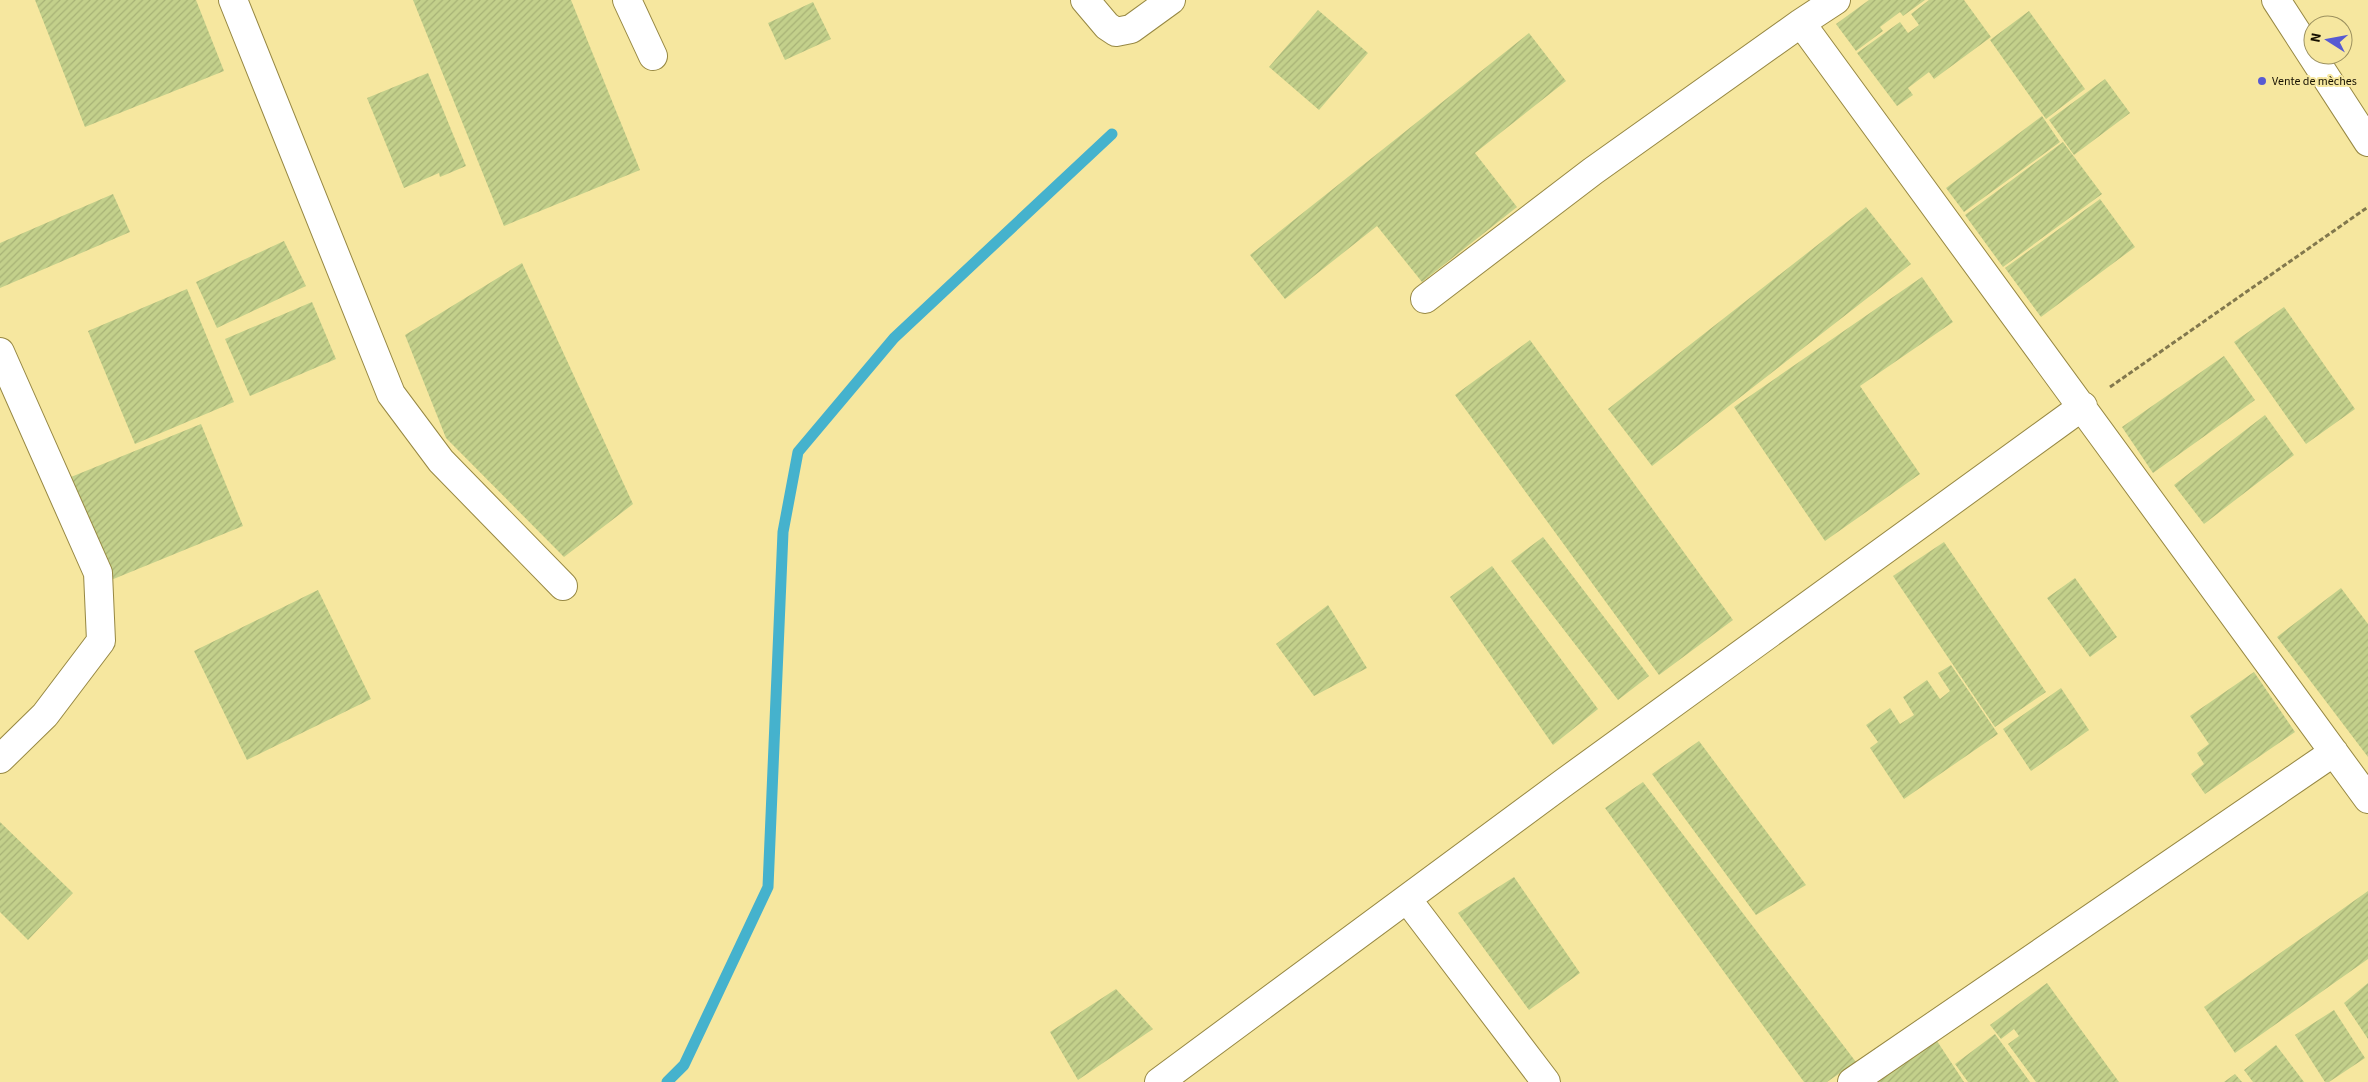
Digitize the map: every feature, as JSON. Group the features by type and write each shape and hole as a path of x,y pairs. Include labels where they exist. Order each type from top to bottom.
{"street":[{"path":"233,0 391,394 441,461 563,586"},
{"path":"627,0 653,56"},
{"path":"1085,0 1107,26 1116,32 1131,29 1171,0"},
{"path":"1425,299 1593,171 1836,0"},
{"path":"2276,0 2368,142"},
{"path":"1801,23 2083,406 2368,799"},
{"path":"0,352 98,573 101,641 45,715 0,760"},
{"path":"1160,1082 1562,784 2083,406"},
{"path":"1852,1082 2334,752"},
{"path":"1407,899 1546,1082"}],"path":[{"path":"2083,406 2368,207"}],"building":[{"path":"35,0 196,0 224,71 85,127"},
{"path":"413,0 571,0 640,170 504,226"},
{"path":"1869,0 1925,0 1903,16 1900,12 1880,27 1883,31 1856,51 1836,24"},
{"path":"1929,0 1964,0 1991,37 1934,79 1929,72 1908,88 1913,95 1897,106 1857,53 1900,22 1908,33 1919,25 1911,14"},
{"path":"813,2 831,39 785,60 768,23"},
{"path":"1318,10 1368,53 1319,110 1269,67"},
{"path":"2029,11 2085,89 2046,119 1990,40"},
{"path":"1529,33 1566,81 1475,153 1517,207 1422,282 1377,226 1285,299 1250,255"},
{"path":"428,73 466,166 440,177 439,173 404,188 367,98"},
{"path":"2105,79 2130,113 2074,155 2049,120"},
{"path":"2042,116 2060,142 1964,212 1946,188"},
{"path":"2063,142 2102,194 2003,267 1965,215"},
{"path":"113,194 130,232 0,288 0,243"},
{"path":"2100,199 2135,247 2041,317 2005,268"},
{"path":"1866,207 1911,264 1652,466 1608,409"},
{"path":"284,241 306,286 217,328 196,282"},
{"path":"522,263 633,504 564,557 446,438 405,335"},
{"path":"1922,277 1953,322 1860,386 1920,474 1825,541 1734,407"},
{"path":"187,289 234,402 135,444 88,331"},
{"path":"312,302 336,359 250,396 225,339"},
{"path":"2284,307 2355,409 2306,444 2234,342"},
{"path":"1530,340 1733,620 1659,675 1455,395"},
{"path":"2224,356 2255,400 2153,473 2122,427"},
{"path":"2265,415 2294,455 2204,524 2174,485"},
{"path":"201,424 243,526 111,580 71,477"},
{"path":"1543,537 1649,676 1618,700 1511,561"},
{"path":"1944,542 2046,692 1995,727 1893,576"},
{"path":"1492,566 1598,709 1553,745 1450,597"},
{"path":"2075,578 2117,637 2090,657 2047,598"},
{"path":"2341,588 2368,624 2368,757 2277,637"},
{"path":"318,590 371,699 247,760 194,651"},
{"path":"1328,605 1367,668 1314,696 1276,644"},
{"path":"1951,665 1998,734 1904,799 1870,748 1878,742 1866,725 1890,708 1900,724 1914,715 1903,697 1927,680 1940,699 1950,691 1938,673"},
{"path":"2254,672 2295,732 2205,794 2191,774 2204,764 2197,753 2209,744 2190,716"},
{"path":"2061,688 2089,730 2031,771 2003,729"},
{"path":"1699,741 1806,885 1756,915 1652,774"},
{"path":"1643,782 1856,1062 1827,1082 1804,1082 1605,808"},
{"path":"0,822 73,893 28,940 0,912"},
{"path":"1514,877 1580,973 1529,1010 1458,913"},
{"path":"2368,891 2368,959 2235,1053 2204,1007"},
{"path":"2047,983 2119,1082 2036,1082 2008,1044 2019,1036 2014,1029 2001,1039 1990,1025"},
{"path":"2368,983 2368,1039 2344,1003"},
{"path":"1116,989 1153,1029 1078,1080 1050,1032"},
{"path":"2334,1010 2365,1058 2329,1082 2325,1082 2295,1035"},
{"path":"1995,1034 2030,1082 1968,1082 1955,1064"},
{"path":"1937,1041 1964,1082 1877,1082"},
{"path":"2276,1045 2304,1082 2253,1082 2244,1070"},
{"path":"2235,1074 2242,1082 2224,1082"}],"waterway":[{"path":"667,1082 684,1065 768,887 783,532 798,452 894,338 1112,134"}],"place":[{"name":"Vente de mèches","path":"2262,81"}]}
